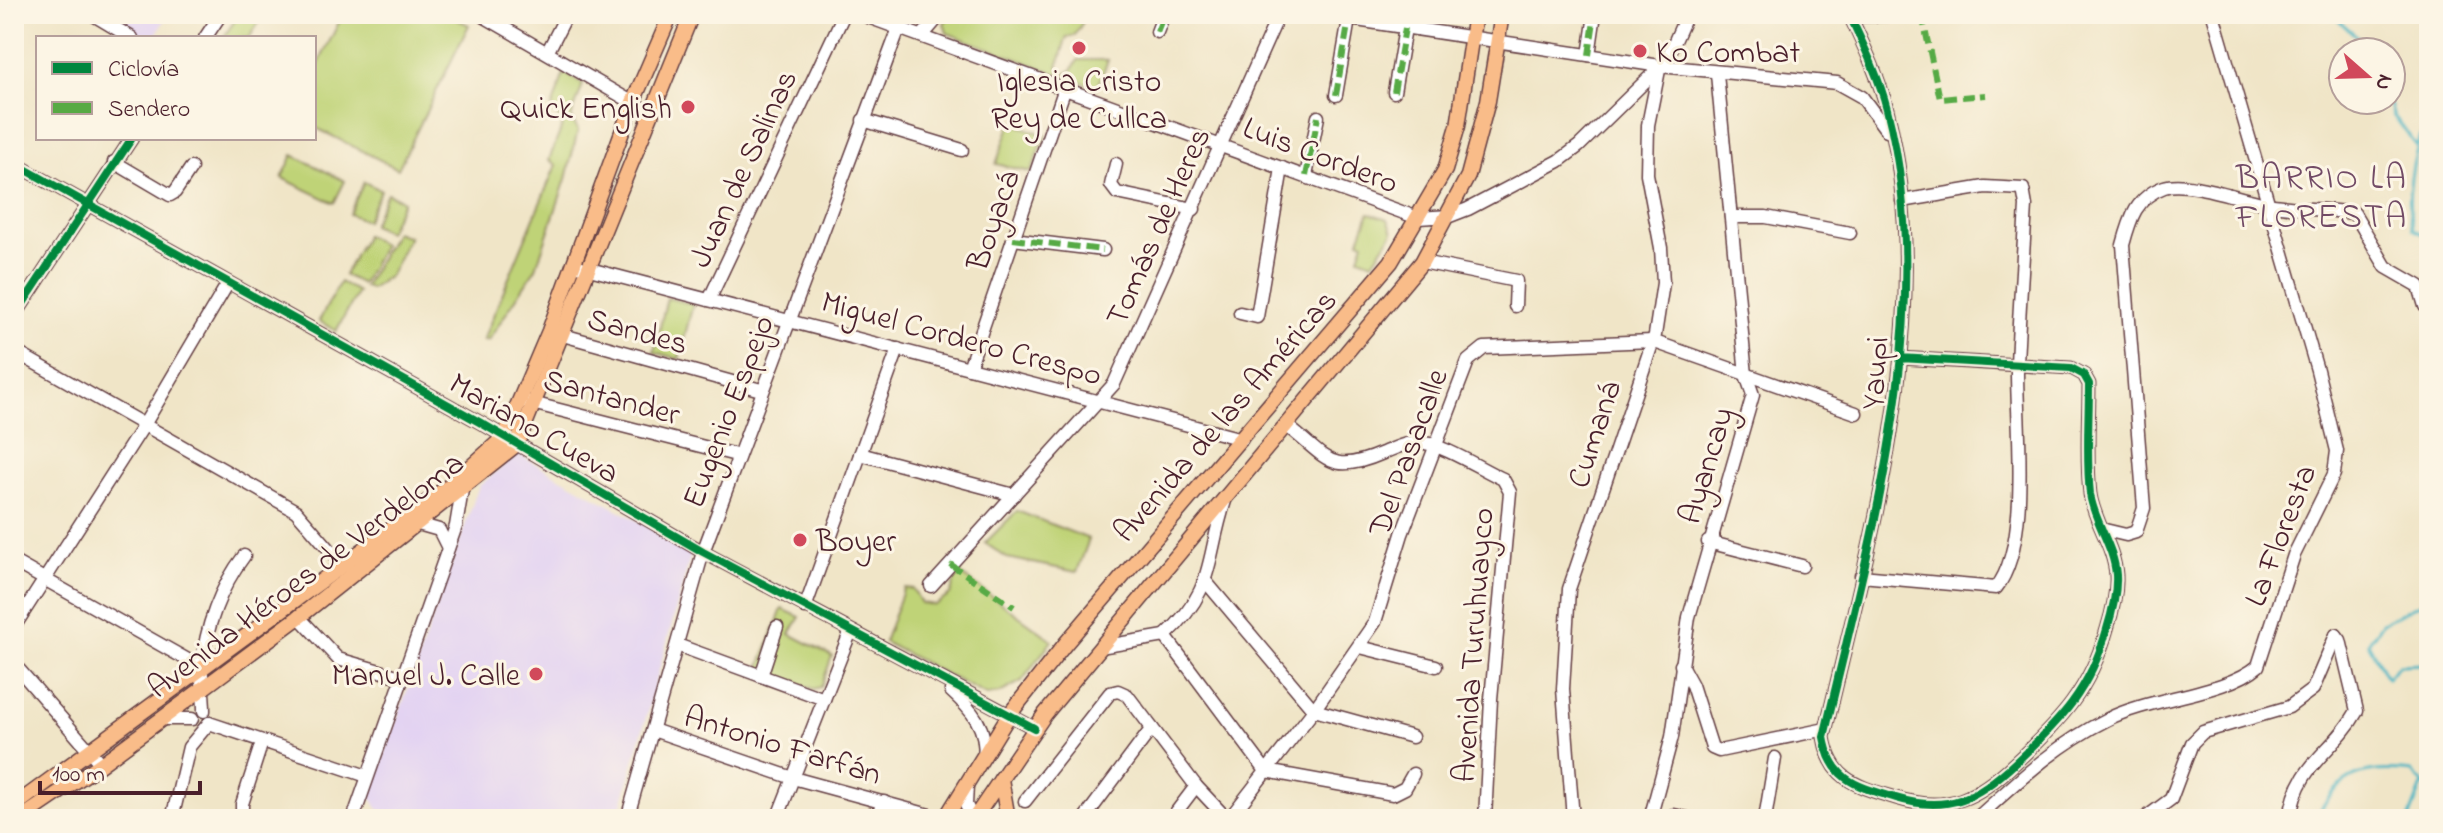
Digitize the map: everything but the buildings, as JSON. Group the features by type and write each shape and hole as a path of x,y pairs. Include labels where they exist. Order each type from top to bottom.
{"main road":[{"name":"Avenida Héroes de Verdeloma","path":"529,402 549,331 633,102 671,14"},
{"name":"Avenida Héroes de Verdeloma","path":"20,819 101,764 299,617 418,524 511,440 563,337 649,112 692,14"},
{"name":"Avenida de las Américas","path":"944,819 1009,715 1066,643 1391,262 1418,218 1451,150 1475,14"},
{"name":"Avenida de las Américas","path":"974,819 1034,728 1422,262 1450,216 1468,176 1480,135 1502,14"},
{"name":"Avenida Héroes de Verdeloma","path":"14,806 343,565 458,486"},
{"path":"1001,779 1008,819"}],"street":[{"path":"92,14 129,36"},
{"path":"206,36 221,14"},
{"path":"480,14 649,112"},
{"path":"548,51 567,14"},
{"name":"Juan de Salinas","path":"709,300 844,14"},
{"name":"Luis Cordero","path":"860,14 1418,218 1450,216"},
{"path":"922,36 941,14"},
{"path":"1157,32 1164,14"},
{"name":"Tomás de Heres","path":"931,586 1114,384 1279,14"},
{"path":"1317,14 1717,74 1837,83 1862,97 1884,123 1897,157"},
{"path":"1589,55 1595,14"},
{"path":"1450,216 1559,161 1598,129 1660,66 1678,39 1687,14"},
{"path":"1849,15 2014,14"},
{"name":"La Floresta","path":"1976,819 2043,757 2109,718 2160,699 2231,683 2246,677 2258,666 2294,555 2334,474 2337,451 2270,205 2213,14"},
{"name":"Yaupi","path":"1825,733 1894,425 1906,234 1897,157 1886,105 1849,15"},
{"path":"1336,95 1349,19"},
{"name":"Eugenio Espejo","path":"627,819 703,552 736,455 899,28"},
{"path":"1394,92 1405,28"},
{"name":"Cumaná","path":"1573,819 1563,689 1569,589 1652,341 1663,283 1661,248 1647,174 1648,125 1660,66"},
{"name":"Ayancay","path":"1650,819 1672,737 1689,617 1708,542 1752,402 1753,389 1746,375 1717,74"},
{"name":"Boyacá","path":"969,368 1065,88"},
{"path":"1306,176 1318,117"},
{"path":"863,120 962,150"},
{"path":"14,317 130,140"},
{"path":"114,162 170,195 191,168"},
{"name":"Mariano Cueva","path":"14,163 511,440 703,552 940,681 1034,728"},
{"path":"1116,164 1111,185 1117,193 1194,209"},
{"path":"1240,313 1257,317 1282,168"},
{"path":"2105,530 2126,535 2136,532 2144,508 2123,245 2132,214 2144,198 2166,186 2187,186 2270,205 2354,213 2386,267 2419,286 2425,306"},
{"path":"1861,576 1996,588 2009,563 2020,489 2017,367 2026,206 2023,189 1985,187 1902,201"},
{"path":"1731,217 1766,217 1850,233"},
{"path":"1013,239 1103,250"},
{"path":"1422,262 1516,281 1515,306"},
{"name":"Miguel Cordero Crespo","path":"574,265 1102,400 1242,439"},
{"path":"14,627 144,425 228,283"},
{"name":"Sandes","path":"549,331 761,390"},
{"name":"Del Pasacalle","path":"1228,819 1314,710 1375,622 1435,447 1468,361 1475,352 1484,348 1652,341 1856,413"},
{"path":"805,608 898,349"},
{"path":"14,351 296,511 343,565"},
{"path":"1681,665 1692,685 1712,748 1719,751 1825,733 1827,757 1839,776 1872,790 1924,805 1945,806 1968,798 1997,780 2074,704 2098,662 2112,613 2116,577 2105,530 2091,496 2089,384 2084,375 2071,368 1900,358"},
{"name":"Santander","path":"529,402 736,455"},
{"name":"Avenida Turuhuayco","path":"1287,426 1332,462 1344,465 1354,465 1402,445 1418,442 1435,447 1503,479 1510,492 1491,699 1485,819"},
{"path":"860,454 1014,495"},
{"path":"353,819 456,526 458,486"},
{"path":"1100,647 1165,636 1186,617 1207,583 1227,496"},
{"path":"418,524 439,530 448,548"},
{"path":"1708,542 1802,566"},
{"path":"172,819 189,747 202,720 202,668 226,579 244,556"},
{"path":"14,562 202,668"},
{"path":"1207,583 1314,710 1412,737"},
{"path":"299,617 338,659 401,677"},
{"path":"761,676 777,627"},
{"path":"777,819 850,633"},
{"path":"1165,636 1266,771 1393,794 1405,788 1413,774"},
{"path":"2144,819 2171,799 2188,750 2203,732 2266,715 2303,699 2313,689 2333,639 2339,636 2357,711 2348,726 2311,764 2299,783 2290,819"},
{"path":"677,645 824,699"},
{"path":"1360,647 1436,666"},
{"path":"14,664 101,764"},
{"name":"Mariano Cueva","path":"940,681 975,717 985,739 984,757"},
{"path":"1025,801 1110,693 1118,691 1127,695 1196,786 1228,819"},
{"path":"161,719 202,720 367,776"},
{"path":"1084,819 1152,728"},
{"name":"Antonio Farfán","path":"653,730 793,778 944,819"},
{"path":"242,819 242,804 262,742"},
{"path":"2031,747 2043,757"},
{"path":"1765,819 1775,758"},
{"path":"968,782 966,805 974,819"},
{"path":"1171,819 1196,786"},
{"path":"875,819 884,802"},
{"path":"1663,819 1674,815 1691,819"}],"shaded area":[{"path":"108,14 168,14 155,36 143,36"},
{"name":"Manuel J. Calle","path":"518,454 692,551 618,819 420,819 379,810 370,796 479,486"}],"green space":[{"path":"343,14 446,14 469,25 398,169 316,128 316,69"},
{"path":"952,14 1087,15 1075,35 1066,38 1058,67 1065,73 1072,70 1078,60 1108,60 1097,88 947,33 944,23"},
{"path":"238,16 260,21 250,36 224,36"},
{"path":"564,73 583,84 571,118 578,130 566,179 536,268 488,341 483,340 556,165 549,160 563,124 552,108"},
{"path":"1011,123 1046,135 1031,172 996,164"},
{"path":"293,155 345,181 334,203 282,178"},
{"path":"364,182 381,190 366,221 349,214"},
{"path":"387,193 403,201 388,232 372,225"},
{"path":"1369,213 1388,219 1393,232 1373,262 1359,257 1364,242 1359,240"},
{"path":"395,232 409,237 390,275 371,289 364,287"},
{"path":"366,235 383,245 362,284 344,275"},
{"path":"340,282 358,292 336,331 319,321"},
{"path":"667,298 693,304 679,359 654,352"},
{"path":"1017,511 1089,539 1077,572 1007,558 985,543"},
{"path":"958,572 1052,640 1022,681 1000,693 986,695 884,642 904,588 913,589 921,603 935,605 950,595"},
{"path":"782,609 800,617 790,634 832,656 821,687 814,689 758,671"}],"waterway":[{"path":"2331,14 2356,36"},
{"path":"2429,112 2416,154 2409,200 2413,229 2429,237"},
{"path":"2394,116 2416,145"},
{"path":"2429,599 2382,623 2368,643 2387,678 2399,665 2425,664 2429,667"},
{"path":"2315,819 2334,792 2354,776 2380,771 2412,772 2429,789"},
{"path":"2409,819 2423,783"}],"marked path":[{"path":"1157,32 1164,14"},
{"path":"1589,55 1595,14"},
{"path":"1922,15 1940,99 1986,95"},
{"path":"1336,95 1349,19"},
{"path":"1394,92 1405,28"},
{"path":"1306,176 1318,117"},
{"path":"1013,239 1103,250"},
{"path":"950,564 1014,607"}],"cycle path":[{"path":"1849,14 1887,109 1901,186 1906,265 1902,345 1892,425 1861,584 1824,737 1833,763 1848,780 1915,803 1947,803 1975,793 2002,775 2072,703 2100,651 2112,610 2116,575 2112,554 2090,494 2089,384 2084,375 2071,368 1900,358"},
{"path":"14,317 131,140"},
{"path":"14,163 481,423 703,552 1034,728"}],"place":[{"name":"Iglesia Cristo Rey de Cullca","path":"1079,48"},
{"name":"Ko Combat","path":"1640,51"},
{"name":"Quick English","path":"688,107"},
{"name":"Boyer","path":"800,540"},
{"name":"Manuel J. Calle","path":"536,674"}],"district":[{"name":"BARRIO LA FLORESTA","path":"2322,196"}]}
